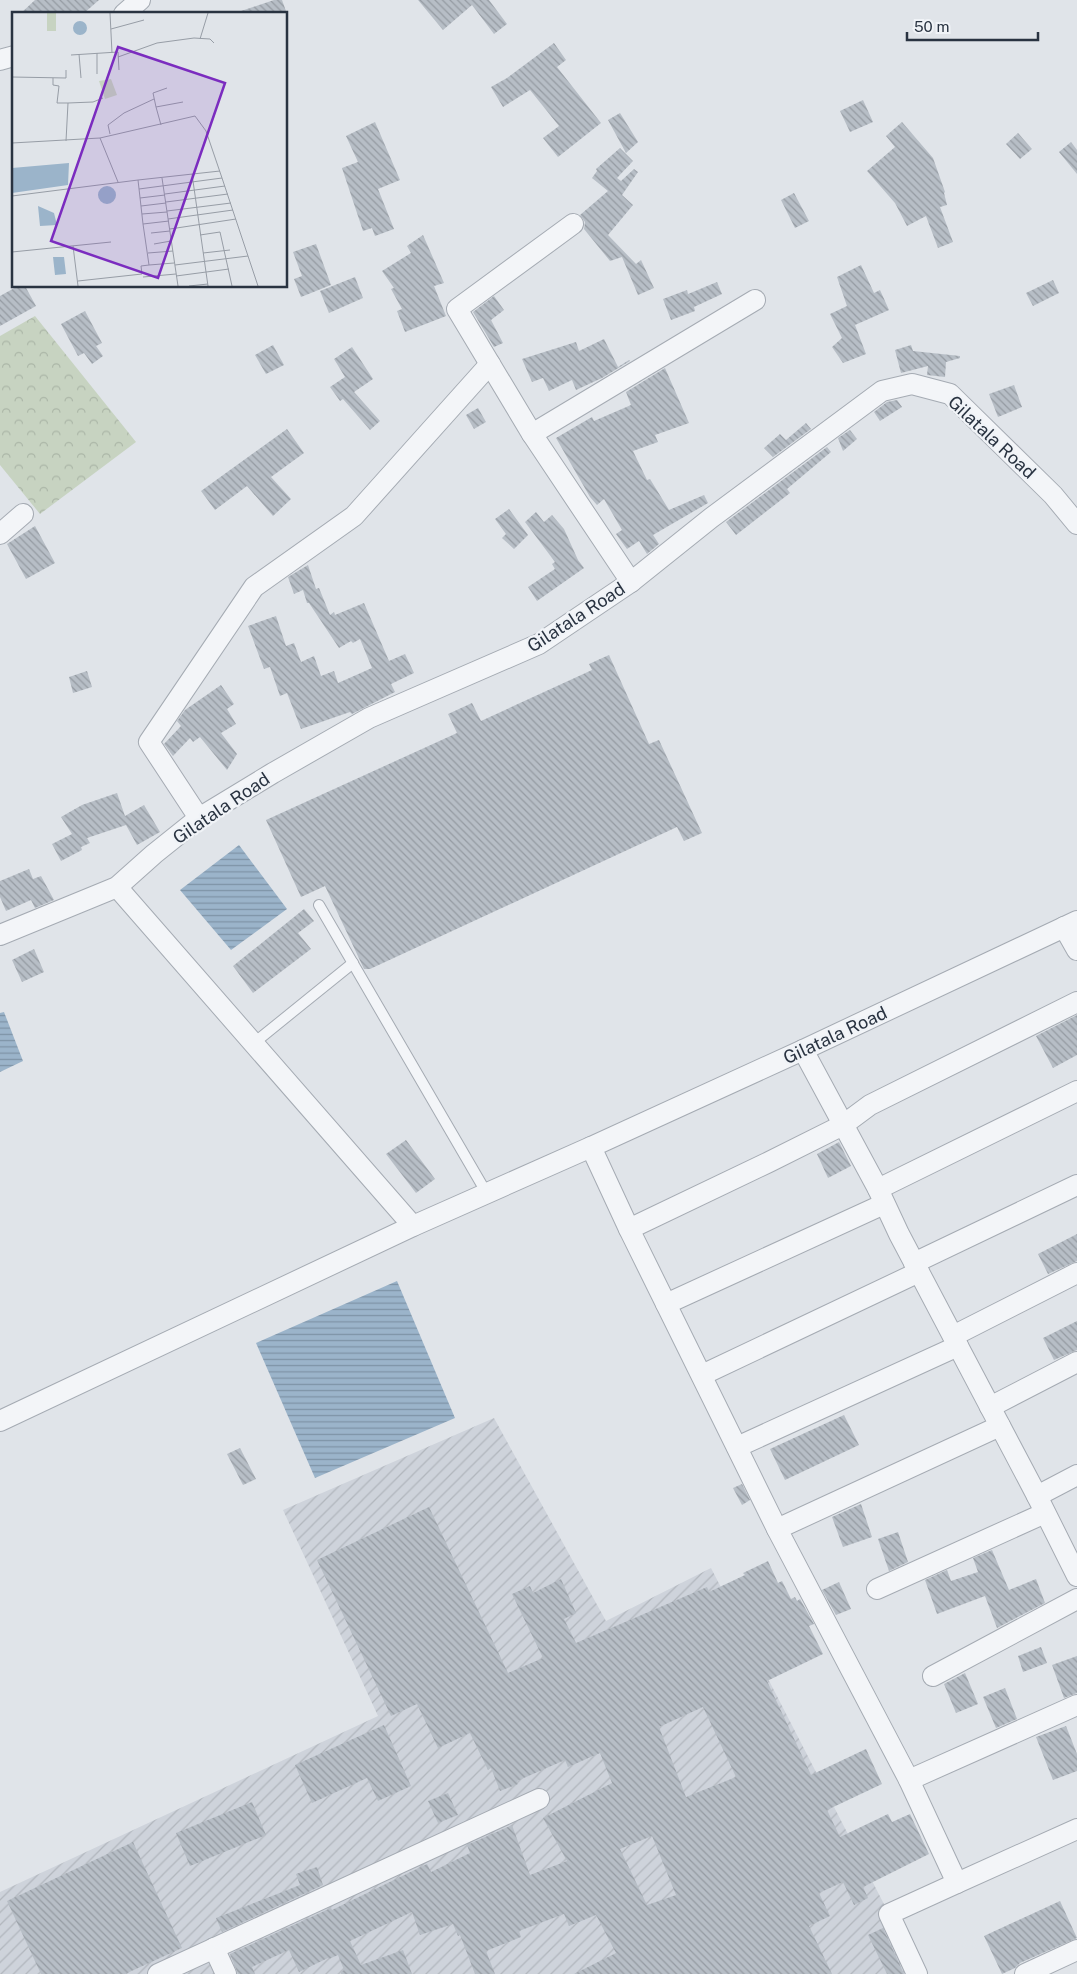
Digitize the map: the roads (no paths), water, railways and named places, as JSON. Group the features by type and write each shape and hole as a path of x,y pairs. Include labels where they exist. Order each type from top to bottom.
{"street":[{"path":"126,12 140,0"},
{"path":"573,224 456,309 532,434 631,582"},
{"path":"532,434 755,300"},
{"path":"199,818 149,742 254,587 354,516 490,364"},
{"name":"Gilatala Road","path":"0,935 117,887 199,818 369,718 539,644 631,582 711,518 882,391 912,384 950,394 1053,496 1077,524"},
{"path":"0,534 23,514"},
{"path":"117,887 413,1226"},
{"path":"1070,924 1077,950"},
{"name":"Gilatala Road","path":"0,1421 486,1192 591,1147 803,1050 1070,924"},
{"path":"629,1229 843,1125 870,1105 1077,1002"},
{"path":"803,1050 881,1196 1077,1576"},
{"path":"666,1304 881,1196 1077,1091"},
{"path":"591,1147 629,1229 777,1529 909,1780 957,1882"},
{"path":"702,1375 1077,1185"},
{"path":"737,1447 955,1341 1077,1273"},
{"path":"990,1407 1077,1362"},
{"path":"777,1529 1000,1426"},
{"path":"876,1589 1041,1504 1077,1475"},
{"path":"933,1676 1077,1599"},
{"path":"909,1780 1077,1705"},
{"path":"158,1974 539,1799"},
{"path":"917,1974 889,1914 1077,1828"},
{"path":"214,1948 226,1974"},
{"path":"1025,1974 1077,1950"}],"lane":[{"path":"319,905 486,1192"},
{"path":"254,1043 353,963"}],"water":[{"path":"239,845 287,909 231,950 180,890"},
{"path":"4,1012 23,1061 0,1072 0,1013"},
{"path":"397,1281 455,1418 315,1478 256,1343"}]}
